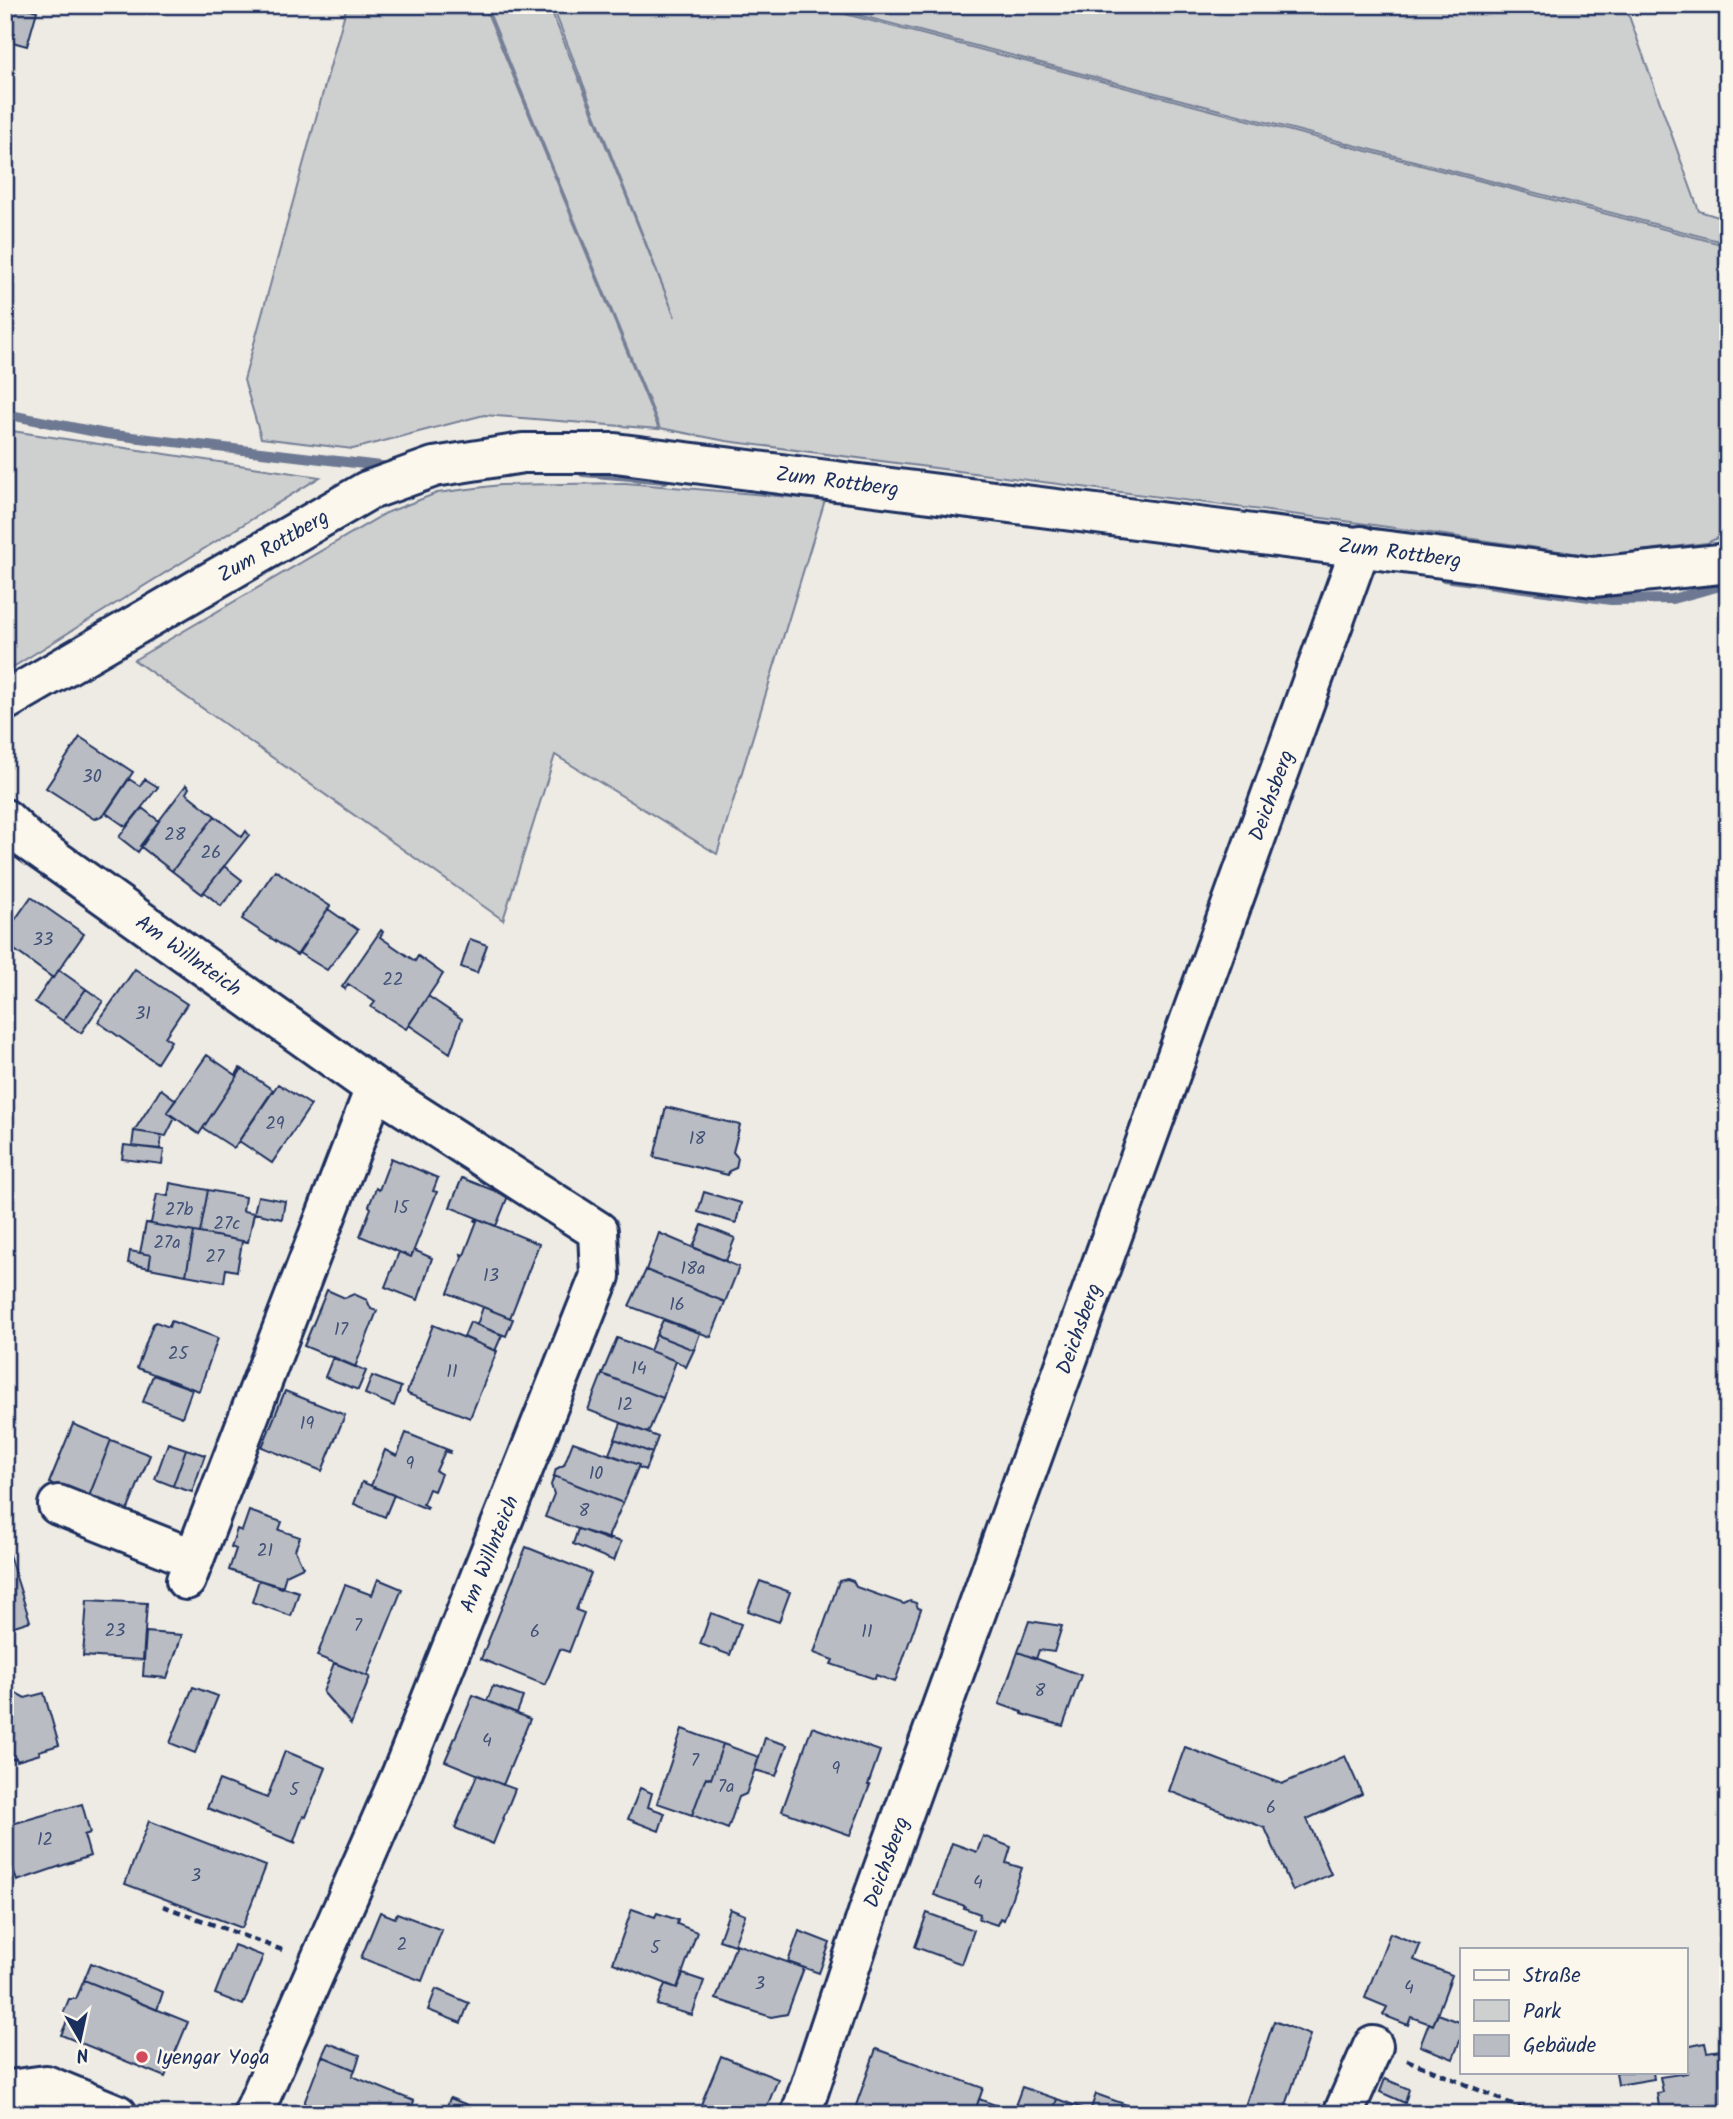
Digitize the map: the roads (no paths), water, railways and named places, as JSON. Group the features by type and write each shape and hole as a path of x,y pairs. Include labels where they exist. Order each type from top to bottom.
{"street":[{"name":"Zum Rottberg","path":"5,701 367,491 434,467 523,453 615,453 1593,577 1728,561"},
{"name":"Deichsberg","path":"801,2114 883,1870 1362,546"},
{"name":"Am Willnteich","path":"5,819 27,840 375,1088 598,1231 600,1276 402,1773 253,2114"},
{"path":"58,1505 190,1569 375,1088"},
{"path":"1343,2114 1373,2046"},
{"path":"12,2087 46,2085 117,2114"}],"waterway":[{"path":"5,414 106,434 389,467"},
{"path":"583,472 665,479"},
{"path":"1444,577 1611,600 1672,599 1728,584"}],"place":[{"name":"Iyengar Yoga","path":"142,2057"}]}
